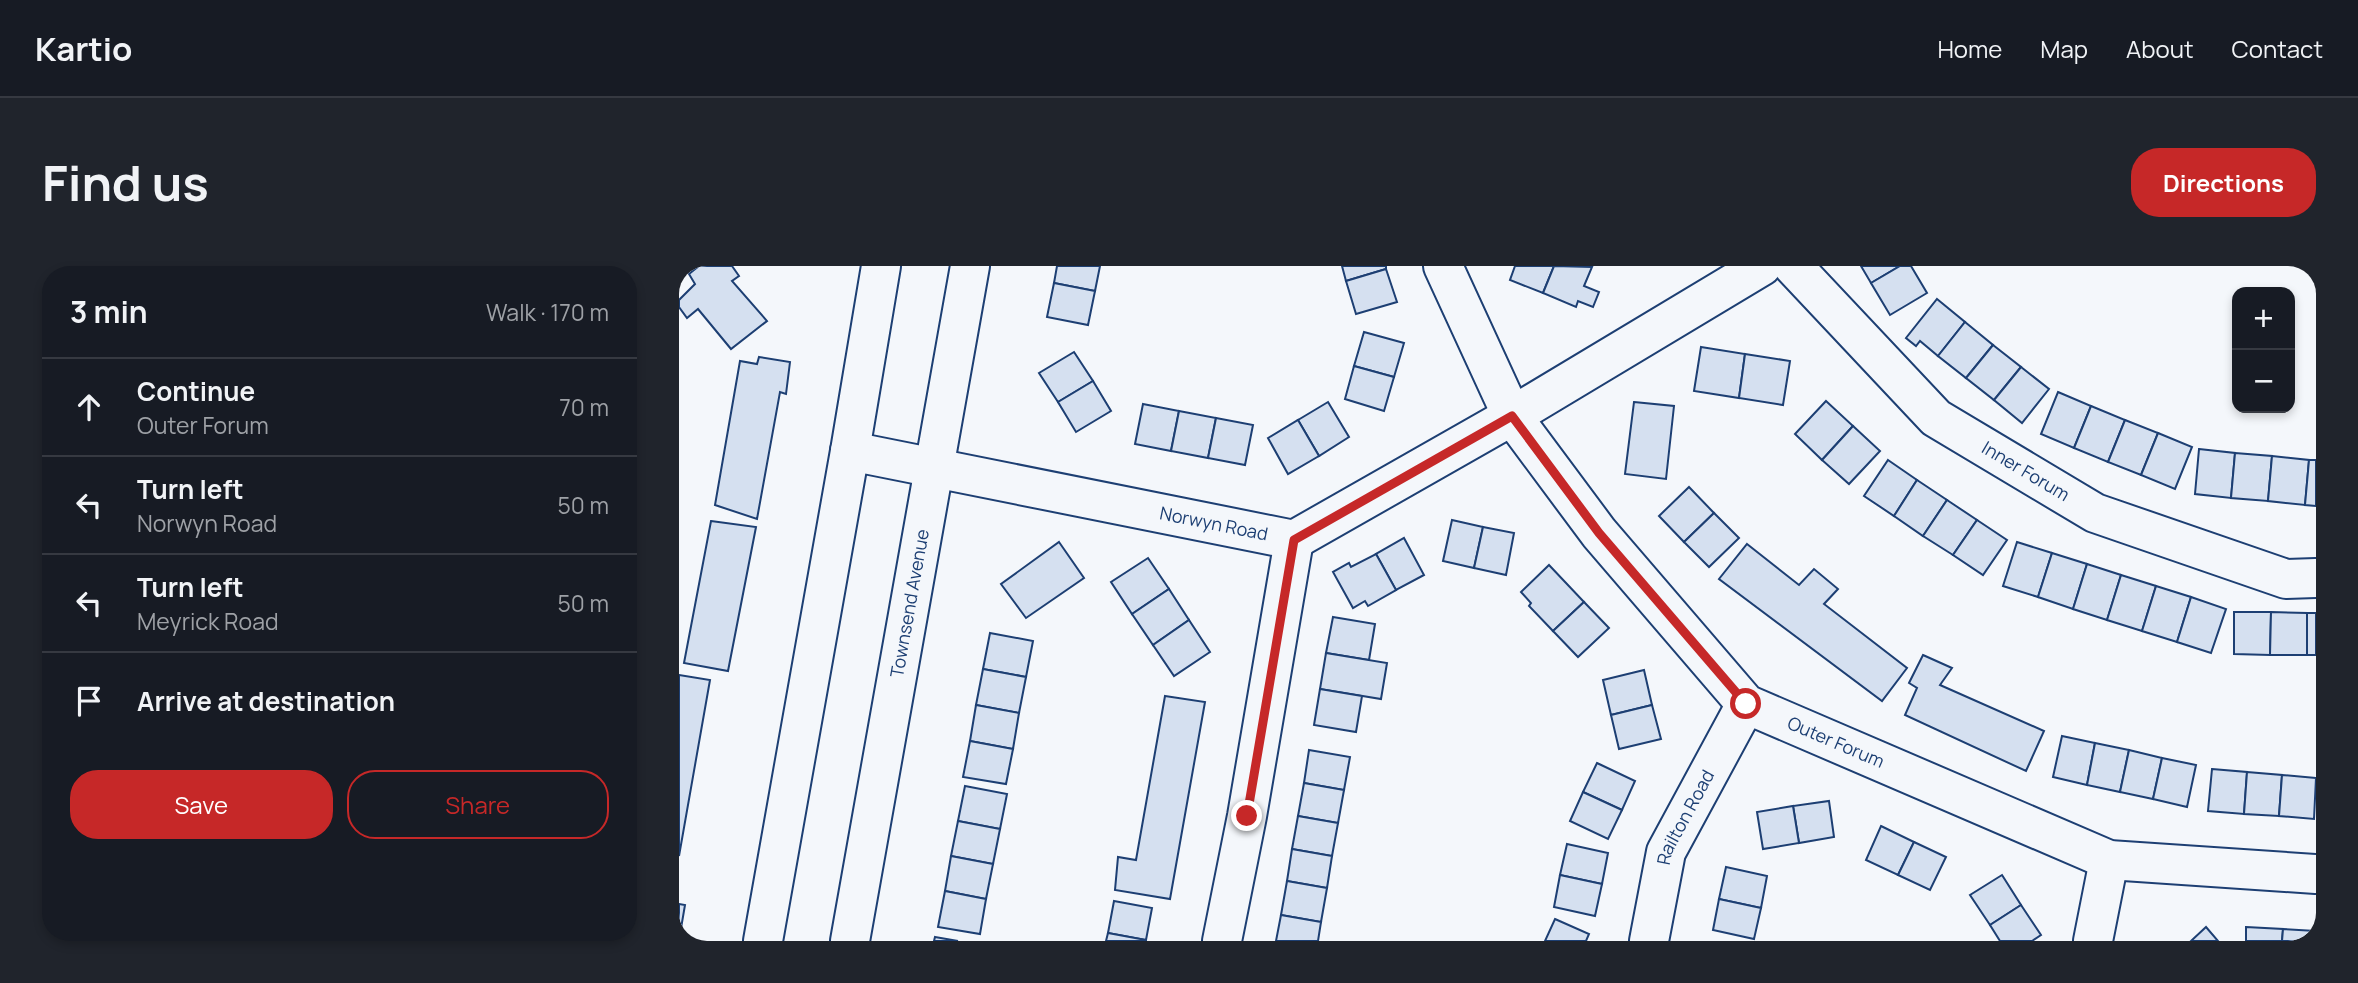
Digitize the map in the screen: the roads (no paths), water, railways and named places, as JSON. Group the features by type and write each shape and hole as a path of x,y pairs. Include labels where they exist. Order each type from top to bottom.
{"street":[{"path":"763,941 851,451 881,266"},
{"name":"Townsend Avenue","path":"850,941 970,266"},
{"name":"Outer Forum","path":"1443,266 1512,416 1599,533 1746,704 2109,860 2316,874"},
{"name":"Norwyn Road","path":"851,451 1294,540 1512,416 1762,266"},
{"name":"Inner Forum","path":"1793,266 1936,418 2095,513 2286,579 2316,578"},
{"path":"1222,941 1247,816 1294,540"},
{"name":"Railton Road","path":"1649,941 1666,852 1746,704"},
{"path":"2093,941 2109,860"}]}
